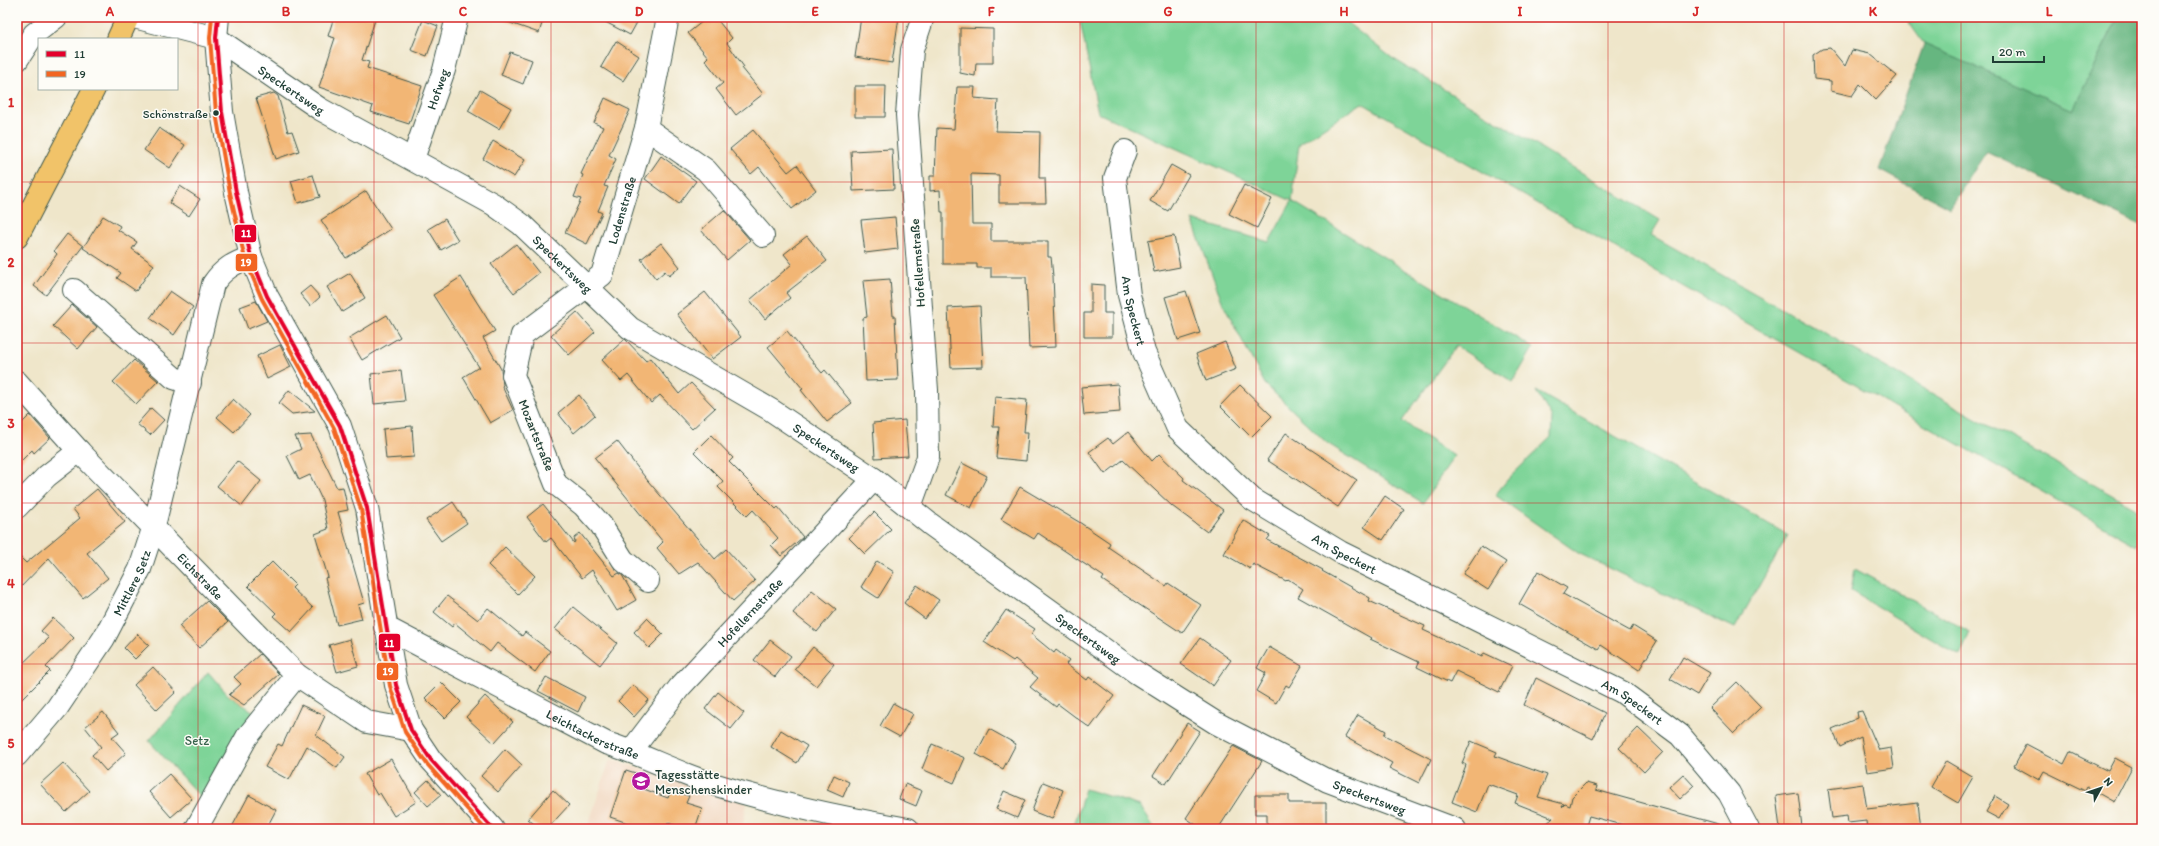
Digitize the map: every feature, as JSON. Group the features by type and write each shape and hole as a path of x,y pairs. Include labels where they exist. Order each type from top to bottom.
{"main road":[{"path":"118,38 128,17"},
{"path":"17,236 93,90"}],"street":[{"path":"17,60 34,34 56,17"},
{"path":"134,17 167,27 216,38"},
{"path":"218,17 216,38 222,112 236,192 251,257 267,296 340,426 367,508 385,627 396,685 411,730 431,760 493,829"},
{"name":"Hofweg","path":"413,159 444,70 457,17"},
{"name":"Lodenstraße","path":"587,286 602,274 646,128 668,17"},
{"name":"Hofellernstraße","path":"910,508 928,457 927,390 907,115 912,50 924,17"},
{"name":"Speckertsweg","path":"216,38 320,109 493,204 515,220 630,328 771,410 874,480 910,508 1137,673 1216,723 1328,781 1455,829"},
{"path":"646,128 706,170 763,236"},
{"name":"Am Speckert","path":"1125,151 1115,178 1129,295 1144,352 1178,429 1252,499 1333,548 1622,692 1680,735 1729,793 1748,829"},
{"name":"Mittlere Setz","path":"17,755 57,708 104,638 140,569 154,526 213,284 221,272 232,264 251,257"},
{"name":"Mozartstraße","path":"587,286 522,335 513,375 556,484 583,505 601,524 623,560 648,581"},
{"path":"74,290 174,378 190,383"},
{"name":"Eichstraße","path":"17,382 79,451 298,675 367,722 411,730"},
{"path":"17,507 47,476 79,451"},
{"name":"Hofellernstraße","path":"631,751 679,688 874,480"},
{"name":"Leichtackerstraße","path":"385,627 606,743 631,751 712,784 842,818 908,829"},
{"path":"196,829 247,737 298,675"}],"shaded area":[{"name":"Tagesstätte Menschenskinder","path":"610,759 747,803 742,829 587,829"}],"green space":[{"path":"1076,17 1340,17 1392,58 1660,220 1651,235 2142,512 2142,535 2137,546 1362,103 1299,144 1292,201 1098,113 1080,20"},
{"path":"1905,17 2118,17 2073,110 1924,44"},
{"path":"2118,17 2142,17 2142,226 1986,152 1950,208 1879,170 1924,44 2073,110"},
{"path":"1292,201 1533,348 1513,382 1456,346 1402,421 1454,456 1423,503 1327,443 1265,384 1223,304 1192,220 1269,242"},
{"path":"1536,391 1788,535 1735,628 1578,553 1495,495 1509,478 1551,437 1552,418"},
{"path":"1855,569 1970,632 1960,656 1851,591"},
{"name":"Setz","path":"208,672 228,695 254,712 205,802 149,741"},
{"path":"1085,789 1140,806 1155,829 1073,829"}],"building":[{"path":"334,17 376,17 362,60 369,62 367,68 422,86 409,124 371,112 373,106 319,87 335,38 328,36"},
{"path":"499,17 544,17 539,33 499,19"},
{"path":"596,17 640,17 630,35"},
{"path":"708,17 715,17 732,38 727,43 744,67 742,68 763,94 736,115 716,89 723,83 705,60 708,57 688,33"},
{"path":"861,17 899,17 892,63 855,57"},
{"path":"423,20 438,26 427,56 411,50"},
{"path":"960,28 993,29 993,63 976,63 975,76 960,73"},
{"path":"616,41 639,56 623,81 601,67"},
{"path":"1830,48 1845,66 1852,50 1870,54 1897,76 1876,100 1860,84 1852,96 1831,91 1831,81 1814,79 1813,55 1822,49"},
{"path":"510,52 532,60 523,84 501,75"},
{"path":"855,86 886,86 885,117 855,117"},
{"path":"957,87 975,87 974,98 998,100 996,131 1040,132 1039,178 1045,178 1046,203 999,203 999,175 971,174 972,224 991,224 991,241 1048,241 1048,257 1051,257 1053,276 1056,347 1029,348 1026,277 991,277 991,268 977,268 977,264 943,264 943,212 941,212 940,190 930,191 930,176 935,176 937,128 954,129"},
{"path":"480,90 511,108 499,129 468,111"},
{"path":"274,93 278,96 288,132 292,131 299,151 276,159 256,98"},
{"path":"605,98 630,110 609,155 616,159 604,186 608,187 598,211 602,213 587,244 565,233 581,199 574,197 583,175 581,174 603,127 594,123"},
{"path":"159,128 185,145 170,168 144,150"},
{"path":"753,130 788,172 797,165 816,190 792,209 759,167 751,174 730,149"},
{"path":"493,141 525,160 514,177 483,159"},
{"path":"892,149 894,189 853,191 851,151"},
{"path":"661,156 696,181 679,204 645,179"},
{"path":"1171,165 1189,175 1168,211 1150,201"},
{"path":"313,175 320,197 298,203 291,181"},
{"path":"1244,185 1272,199 1257,228 1229,214"},
{"path":"180,186 200,199 189,216 169,203"},
{"path":"366,191 391,229 346,258 321,220"},
{"path":"724,210 750,240 727,260 701,230"},
{"path":"103,216 120,226 118,230 137,242 132,249 154,265 136,291 117,278 121,273 83,248"},
{"path":"895,217 898,249 865,253 861,220"},
{"path":"445,219 458,240 441,250 428,229"},
{"path":"67,234 83,246 46,295 34,286 57,254 54,251"},
{"path":"807,236 827,261 786,293 790,298 765,319 750,300 792,264 784,254"},
{"path":"1174,236 1180,267 1154,272 1148,241"},
{"path":"661,243 680,267 669,276 665,271 656,279 641,259"},
{"path":"516,244 539,273 514,293 491,264"},
{"path":"350,273 365,298 342,312 327,287"},
{"path":"461,277 495,331 483,338 501,369 502,386 513,410 490,423 463,377 479,367 433,295"},
{"path":"890,279 893,316 895,316 898,380 866,381 863,318 867,317 863,281"},
{"path":"1091,284 1104,285 1104,313 1112,313 1112,337 1084,337 1084,313 1091,313"},
{"path":"310,286 320,297 310,306 300,294"},
{"path":"170,291 193,307 174,335 150,318"},
{"path":"1186,291 1200,333 1178,340 1165,297"},
{"path":"705,292 741,337 712,359 677,314"},
{"path":"256,301 267,321 248,329 240,307"},
{"path":"72,305 97,327 78,349 53,326"},
{"path":"980,306 983,367 951,368 948,308"},
{"path":"577,312 595,332 569,355 551,335"},
{"path":"387,315 400,337 362,360 349,338"},
{"path":"787,331 822,373 825,370 852,403 827,422 801,390 803,389 768,347"},
{"path":"625,339 646,361 650,358 679,394 691,383 715,408 692,429 660,395 651,403 628,375 621,381 602,360"},
{"path":"1225,342 1236,369 1206,381 1196,354"},
{"path":"280,345 291,367 267,379 257,356"},
{"path":"134,360 158,381 136,404 113,382"},
{"path":"401,370 405,401 374,404 371,374"},
{"path":"1118,384 1120,412 1084,415 1081,387"},
{"path":"1240,385 1272,416 1251,437 1220,406"},
{"path":"289,390 315,411 292,414 279,403"},
{"path":"579,395 595,415 574,433 558,413"},
{"path":"995,397 1027,400 1024,432 1028,432 1026,461 996,458 999,427 993,427"},
{"path":"233,399 250,415 234,432 217,417"},
{"path":"151,408 164,420 150,435 137,424"},
{"path":"30,415 50,438 34,453 32,450 17,465 17,428"},
{"path":"905,420 908,456 875,458 873,423"},
{"path":"412,426 414,457 386,459 383,429"},
{"path":"1128,432 1152,461 1159,454 1184,478 1183,480 1223,510 1207,532 1172,506 1123,460 1105,474 1089,452 1108,438 1113,444"},
{"path":"1286,433 1357,480 1338,507 1267,460"},
{"path":"311,435 337,488 343,487 348,510 338,512 364,603 358,605 362,619 337,625 325,578 328,577 315,534 328,529 322,500 310,475 299,480 287,456 301,449 295,436"},
{"path":"711,435 733,458 729,462 776,509 778,507 803,537 781,556 771,545 778,538 753,510 747,516 718,487 723,481 694,452"},
{"path":"617,441 648,481 715,559 726,549 755,581 733,601 698,562 679,574 657,548 663,542 595,458"},
{"path":"237,461 261,481 242,506 217,486"},
{"path":"962,463 987,476 971,508 946,495"},
{"path":"1020,487 1079,522 1110,543 1108,547 1166,586 1168,583 1201,605 1182,633 1102,580 1104,577 1038,533 1034,539 1001,519"},
{"path":"97,489 125,522 87,553 108,578 83,598 49,558 17,591 17,554 26,563 80,518 73,509"},
{"path":"1385,496 1404,509 1383,540 1364,527"},
{"path":"453,502 467,523 441,541 426,520"},
{"path":"543,504 574,543 574,538 580,533 614,576 619,573 622,575 636,600 617,611 592,570 582,578 551,538 546,542 527,517"},
{"path":"874,512 891,529 865,554 849,538"},
{"path":"1243,520 1270,536 1267,540 1323,570 1322,571 1370,598 1369,601 1425,626 1423,630 1482,657 1484,653 1512,666 1499,692 1456,671 1450,683 1417,667 1419,662 1370,639 1371,638 1298,597 1303,589 1288,579 1286,581 1253,564 1250,569 1224,554"},
{"path":"1481,546 1506,562 1488,590 1463,574"},
{"path":"505,547 535,576 518,594 488,565"},
{"path":"877,561 894,572 878,598 861,587"},
{"path":"272,562 295,585 292,588 313,608 291,632 273,616 276,613 248,586"},
{"path":"1538,571 1567,588 1563,594 1630,631 1633,626 1657,641 1639,670 1601,645 1598,649 1519,604"},
{"path":"917,585 939,600 925,619 904,603"},
{"path":"812,590 836,609 817,632 793,613"},
{"path":"447,596 478,620 488,608 522,636 525,632 550,651 535,672 497,643 490,652 455,623 452,627 434,612"},
{"path":"207,601 228,622 199,648 179,626"},
{"path":"573,607 617,643 600,665 555,629"},
{"path":"1006,610 1035,629 1031,634 1054,653 1056,650 1069,660 1066,664 1087,680 1089,677 1114,696 1090,728 1058,704 1056,707 1030,687 1038,678 1015,659 1013,661 984,642"},
{"path":"53,618 74,638 46,667 50,671 17,704 17,669 49,638 41,631"},
{"path":"647,618 663,634 649,648 634,632"},
{"path":"137,634 149,645 135,659 124,648"},
{"path":"1200,638 1231,660 1213,686 1181,664"},
{"path":"350,639 358,666 337,672 329,645"},
{"path":"770,640 791,656 775,677 754,660"},
{"path":"813,647 834,664 816,686 795,669"},
{"path":"1269,647 1302,666 1289,687 1286,685 1276,703 1256,691 1266,673 1257,668"},
{"path":"260,654 279,674 244,705 229,695 241,684 234,677"},
{"path":"1683,657 1710,673 1697,695 1670,679"},
{"path":"153,667 176,692 157,710 134,685"},
{"path":"546,677 585,697 578,712 538,691"},
{"path":"1536,678 1605,713 1593,739 1524,705"},
{"path":"441,682 461,702 445,718 425,698"},
{"path":"1737,682 1761,707 1734,733 1710,708"},
{"path":"633,685 649,700 634,717 618,701"},
{"path":"718,692 744,713 731,729 705,709"},
{"path":"485,696 513,722 494,743 466,717"},
{"path":"893,703 913,714 900,737 880,726"},
{"path":"301,705 325,716 316,735 345,757 337,768 307,746 289,780 265,767 278,744 282,746"},
{"path":"1862,711 1879,750 1891,748 1894,768 1867,772 1861,737 1840,747 1832,729 1858,718 1857,712"},
{"path":"103,712 119,732 112,737 126,753 106,771 92,755 101,747 85,727"},
{"path":"1358,715 1386,731 1384,735 1431,759 1419,783 1389,768 1392,763 1345,737"},
{"path":"1187,723 1200,731 1166,784 1153,776"},
{"path":"1638,728 1663,752 1644,772 1619,748"},
{"path":"989,729 1016,744 1003,769 976,754"},
{"path":"781,730 807,746 797,763 771,747"},
{"path":"1471,741 1497,752 1495,756 1547,775 1538,797 1564,804 1562,807 1565,804 1570,806 1572,797 1586,783 1597,786 1596,790 1722,825 1721,829 1638,829 1589,816 1585,829 1560,829 1545,825 1553,818 1515,803 1518,795 1488,784 1477,812 1452,802 1466,765 1462,763"},
{"path":"932,744 965,758 954,783 922,769"},
{"path":"2026,744 2064,764 2070,752 2108,771 2115,758 2132,767 2114,802 2087,787 2085,791 2044,771 2039,780 2014,766"},
{"path":"1233,746 1262,761 1218,829 1202,829 1186,818"},
{"path":"505,749 522,765 498,792 481,776"},
{"path":"391,759 416,802 394,816 380,793 377,795 365,774"},
{"path":"1946,761 1973,777 1958,803 1931,787"},
{"path":"63,763 89,791 66,812 40,784"},
{"path":"626,770 648,777 644,789 668,798 671,790 689,796 686,803 702,808 695,829 686,829 668,823 666,829 645,829 610,817"},
{"path":"169,774 192,799 171,817 149,792"},
{"path":"1683,774 1694,786 1680,799 1669,787"},
{"path":"834,775 849,782 843,797 827,790"},
{"path":"428,780 441,795 428,806 415,792"},
{"path":"1043,782 1063,790 1052,819 1032,811"},
{"path":"905,784 922,791 916,806 899,799"},
{"path":"1863,784 1867,809 1918,803 1921,829 1867,829 1866,821 1848,823 1847,816 1832,818 1828,789"},
{"path":"553,790 569,805 547,829 540,829 528,819"},
{"path":"1004,791 1025,800 1017,818 996,809"},
{"path":"1798,793 1802,827 1780,829 1776,796"},
{"path":"249,795 276,810 266,829 231,829"},
{"path":"1255,795 1289,795 1289,803 1326,803 1326,829 1267,829 1267,814 1255,814"},
{"path":"1995,796 2008,804 1999,819 1986,812"}],"transit line":[{"name":"19","path":"212,17 210,38 216,113 230,193 245,259 262,299 334,428 361,509 390,686 405,732 427,764 485,829"},
{"name":"11","path":"218,17 216,38 222,112 236,192 251,257 267,296 340,426 367,508 396,685 411,730 431,760 493,829"}],"place":[{"name":"Schönstraße","path":"216,113"},
{"name":"Tagesstätte Menschenskinder","path":"641,781"}]}
